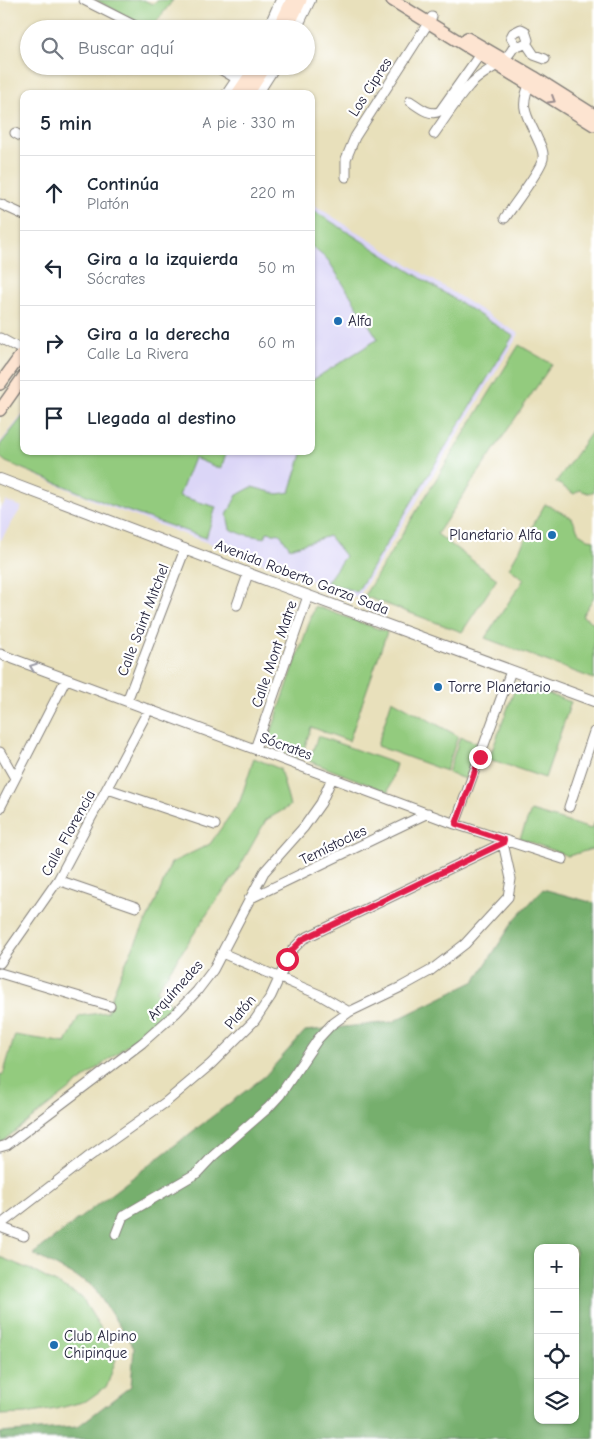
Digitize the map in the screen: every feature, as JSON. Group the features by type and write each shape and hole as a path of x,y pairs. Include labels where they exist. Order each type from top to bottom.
{"main road":[{"path":"282,20 292,0"},
{"path":"291,20 301,0"},
{"path":"392,0 501,62 594,125"},
{"path":"404,0 430,20"},
{"path":"240,90 250,75"},
{"path":"251,90 260,75"},
{"path":"531,81 594,115"},
{"path":"0,384 20,356"},
{"path":"0,410 20,382"}],"street":[{"path":"84,0 123,20"},
{"path":"272,20 282,0"},
{"path":"300,20 310,0"},
{"name":"Los Cipres","path":"346,177 346,159 355,137 430,20"},
{"path":"526,43 520,46 515,44 511,36 517,30 521,30 528,35 526,43 530,52 545,59"},
{"path":"434,134 468,86 501,62 512,52 515,44"},
{"path":"410,101 430,113 440,111 482,51"},
{"path":"231,75 238,79"},
{"path":"230,90 240,75"},
{"path":"260,90 269,75"},
{"path":"505,218 538,168 543,157 541,145 524,108 524,101 531,81"},
{"path":"0,204 20,213"},
{"path":"0,338 20,349"},
{"name":"Avenida Roberto Garza Sada","path":"0,479 248,574 594,701"},
{"name":"Calle Saint Mitchel","path":"127,701 185,549"},
{"path":"237,604 248,574"},
{"name":"Calle Mont Matre","path":"255,749 308,596"},
{"name":"Sócrates","path":"0,654 503,842 563,859"},
{"path":"456,824 511,671"},
{"path":"0,808 66,679"},
{"name":"Calle Florencia","path":"0,963 58,880 149,710"},
{"path":"569,807 594,732"},
{"path":"0,752 15,778"},
{"name":"Arquímedes","path":"0,1147 7,1145 161,1028 196,991 213,970 256,885 272,862 314,814 326,794 332,778"},
{"path":"108,789 215,825"},
{"name":"Temístocles","path":"249,899 428,813"},
{"path":"116,1234 123,1216 197,1172 268,1108 288,1084 324,1032 336,1021 349,1012 430,971 465,944 508,897 512,885 503,842"},
{"name":"Platón","path":"0,1226 87,1158 166,1102 205,1070 255,1020 271,996 292,950 303,939 503,842"},
{"path":"58,880 136,907"},
{"path":"222,953 320,995 349,1012"},
{"path":"0,973 110,1006"},
{"path":"0,1226 24,1236"}],"shaded area":[{"path":"315,206 519,334 358,598 104,505 6,462 0,457 0,443 20,418 20,455 315,455"},
{"path":"6,501 22,507 0,541 0,509"}],"green space":[{"path":"96,0 144,0 152,4 159,0 173,0 158,20 134,20"},
{"path":"315,212 513,336 357,592 327,582 345,556 329,536 290,548 280,534 267,532 265,538 242,534 230,529 227,515 237,495 252,487 278,494 290,492 302,455 315,455 315,378 378,339 328,260 315,249"},
{"path":"519,345 552,364 437,534 497,579 462,632 364,596"},
{"path":"20,420 20,455 225,455 221,469 194,458 179,496 216,507 206,538 113,506 6,462 0,457 0,445"},
{"path":"594,429 594,492 588,493 580,490 574,494 556,482"},
{"path":"545,504 572,518 579,533 588,539 594,540 594,597 582,616 594,623 594,679 485,638 524,579 509,568"},
{"path":"315,606 387,632 349,741 311,727 301,759 267,744"},
{"path":"517,683 571,702 545,778 489,759"},
{"path":"392,700 458,736 446,771 377,746"},
{"path":"318,736 396,764 388,792 309,761"},
{"path":"460,737 477,743 465,779 448,773"},
{"path":"254,758 280,769 290,806 266,820 235,875 156,991 172,1005 156,1023 0,1143 0,1074 3,1075 15,1035 66,1043 79,1016 107,1012 121,974 153,907 171,863 210,844 240,801"},
{"path":"531,811 591,829 594,821 594,850 568,856 520,838"},
{"path":"543,889 594,903 594,1439 0,1439 0,1433 77,1427 131,1386 134,1348 92,1285 33,1254 265,1076 305,1031 392,1022 475,981 515,919"},
{"name":"Club Alpino Chipinque","path":"0,1257 31,1270 81,1297 102,1330 116,1359 107,1386 86,1401 56,1409 25,1414 0,1415"}],"place":[{"name":"Alfa","path":"338,321"},
{"name":"Planetario Alfa","path":"552,535"},
{"name":"Torre Planetario","path":"438,687"},
{"name":"Club Alpino Chipinque","path":"54,1345"}],"route":[{"path":"287,959 292,950 303,939 503,843 504,840 456,824 480,757"}]}
